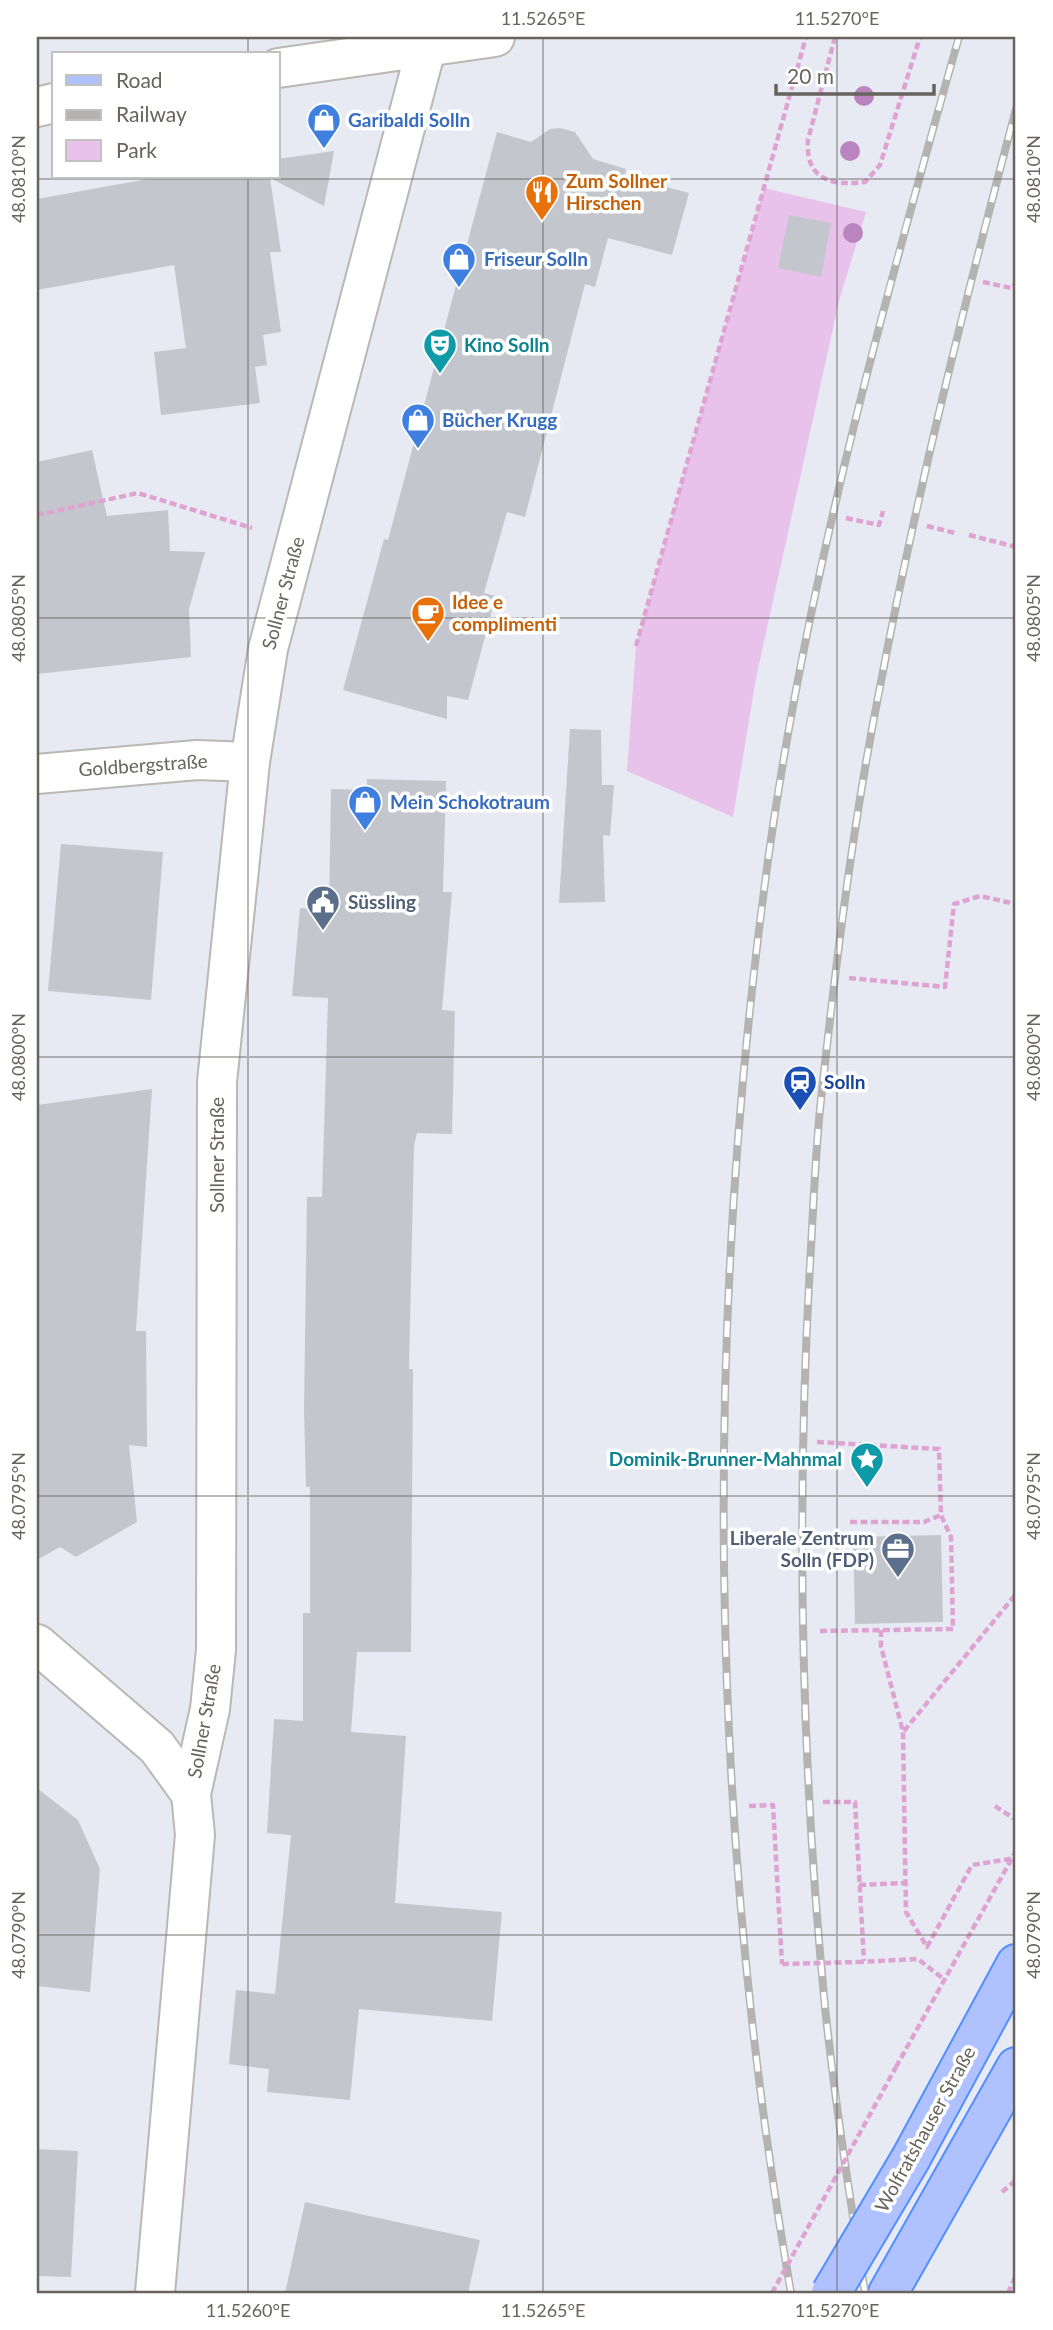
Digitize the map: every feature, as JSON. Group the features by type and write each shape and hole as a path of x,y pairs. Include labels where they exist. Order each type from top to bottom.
{"main road":[{"name":"Wolfratshauser Straße","path":"831,2293 911,2158 1016,1964"},
{"path":"888,2293 1016,2067"}],"street":[{"path":"280,68 428,41 495,37"},
{"name":"Sollner Straße","path":"155,2293 195,1835 191,1794 210,1709 216,1650 217,1082 250,762 268,649 428,41"},
{"name":"Goldbergstraße","path":"37,774 197,760 250,762"},
{"path":"37,1644 157,1747 191,1794"}],"path":[{"path":"636,646 806,37"},
{"path":"835,37 806,156 815,172 826,180 844,185 865,182 880,166 920,37"},
{"path":"983,282 1011,288 1016,283"},
{"path":"37,515 138,493 297,541"},
{"path":"846,518 879,525 883,511"},
{"path":"927,526 955,533"},
{"path":"969,535 1016,547"},
{"path":"849,978 945,987 954,904 980,896 1016,904"},
{"path":"817,1442 939,1449 941,1516 951,1537 953,1629 818,1631"},
{"path":"850,1522 924,1522 941,1516"},
{"path":"903,1732 1016,1594"},
{"path":"881,1630 881,1646 903,1732 906,1912 927,1947 972,1865 1015,1855"},
{"path":"824,1802 855,1802 863,1961"},
{"path":"749,1806 774,1805 782,1964 918,1959 945,1980"},
{"path":"995,1806 1016,1820"},
{"path":"772,2293 1015,1855"},
{"path":"859,1885 906,1884"},
{"path":"1008,2293 1016,2275"}],"green space":[{"path":"764,188 866,212 839,301 756,678 733,817 627,771 636,646"}],"building":[{"path":"560,128 575,132 593,159 626,169 625,176 689,193 672,255 608,238 595,287 585,284 525,517 507,512 484,593 496,596 468,700 447,696 447,719 343,690 384,539 388,540 497,132 531,142 550,129"},
{"path":"334,151 324,206 270,178 280,178 280,159"},
{"path":"153,178 270,178 281,252 270,252 281,332 263,335 267,365 255,367 260,403 161,415 154,352 186,348 174,265 37,290 37,199"},
{"path":"789,215 831,223 821,277 778,268"},
{"path":"92,450 107,516 168,510 170,551 205,552 189,609 191,657 37,674 37,462"},
{"path":"570,729 601,730 602,785 614,785 610,836 603,835 605,902 559,903"},
{"path":"367,779 446,781 443,892 452,892 442,1010 455,1011 452,1134 417,1133 414,1146 409,1369 413,1369 411,1652 357,1652 351,1732 406,1736 395,1903 502,1912 492,2021 359,2009 350,2100 267,2092 269,2069 229,2064 236,1990 275,1994 291,1835 267,1833 274,1719 303,1721 303,1613 310,1613 310,1487 306,1487 304,1411 307,1197 322,1197 328,998 292,996 300,908 329,910 331,789 367,790"},
{"path":"61,844 163,852 151,1000 48,991"},
{"path":"152,1089 136,1331 146,1331 147,1447 129,1445 137,1522 76,1557 60,1547 37,1560 37,1105"},
{"name":"Liberale Zentrum Solln (FDP)","path":"941,1535 943,1622 855,1624 853,1537"},
{"path":"37,1788 78,1820 100,1869 90,1992 37,1986"},
{"path":"37,2149 78,2151 71,2277 37,2276"},
{"path":"305,2202 480,2240 468,2293 285,2293"}],"railway":[{"path":"791,2293 764,2115 743,1935 730,1755 724,1574 725,1393 733,1212 748,1032 769,853 804,646 850,442 959,37"},
{"path":"865,2293 825,2007 806,1729 803,1451 817,1148 845,900 860,795 879,692 942,399 1016,109"}],"place":[{"name":"Garibaldi Solln","path":"324,150"},
{"name":"Zum Sollner Hirschen","path":"542,222"},
{"name":"Friseur Solln","path":"459,289"},
{"name":"Kino Solln","path":"440,375"},
{"name":"Bücher Krugg","path":"418,450"},
{"name":"Idee e complimenti","path":"428,643"},
{"name":"Mein Schokotraum","path":"365,832"},
{"name":"Süssling","path":"323,932"},
{"name":"Solln","path":"800,1112"},
{"name":"Dominik-Brunner-Mahnmal","path":"867,1489"},
{"name":"Liberale Zentrum Solln (FDP)","path":"898,1579"}]}
